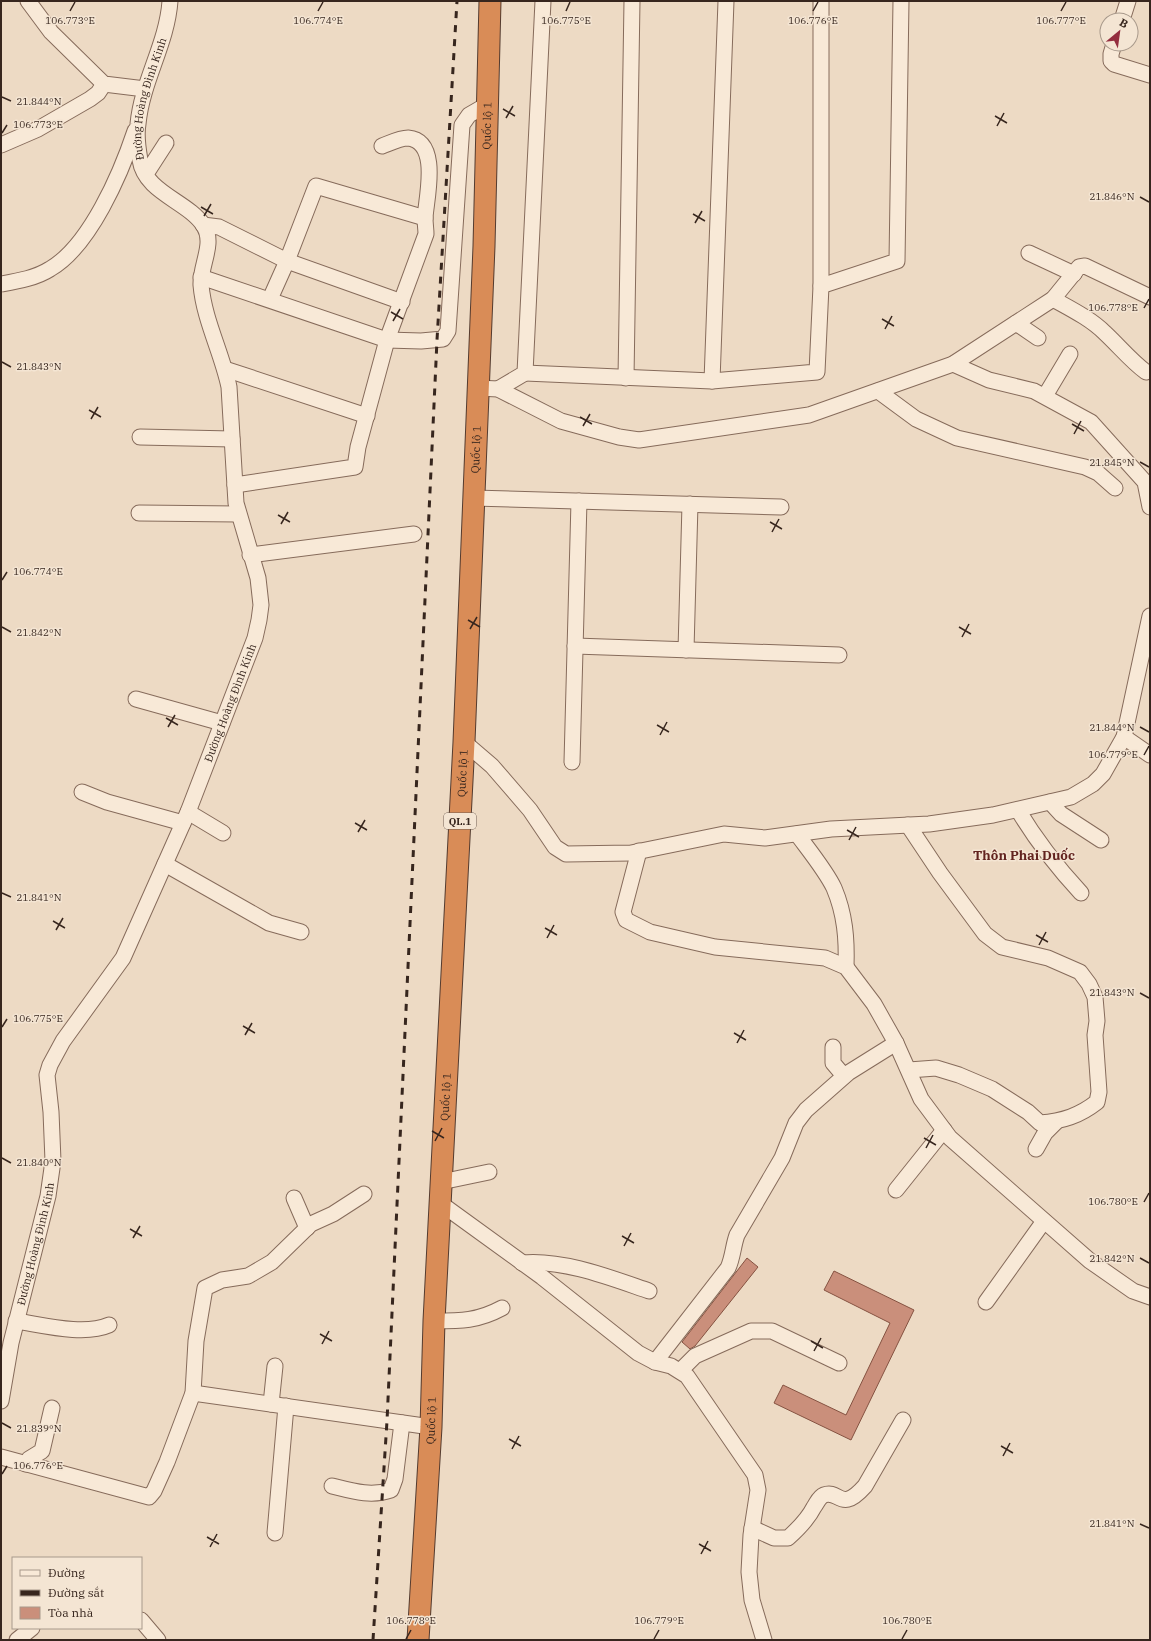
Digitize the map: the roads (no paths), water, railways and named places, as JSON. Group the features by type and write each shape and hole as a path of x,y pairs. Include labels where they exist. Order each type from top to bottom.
{"highway":[{"name":"Quốc lộ 1","path":"418,1640 431,1427 434,1321 464,742 473,498 488,388 488,104 490,1"}],"street":[{"path":"28,1 51,32 104,84 145,90"},
{"name":"Đường Hoàng Đình Kinh","path":"1,1401 16,1321 48,1196 53,1161 51,1112 47,1075 63,1041 123,958 185,818 255,638 261,605 258,578 250,555 236,503 228,387 225,369 203,299 201,277 208,250 207,231 197,217 152,183 140,162 138,124 145,90 164,37 170,1"},
{"path":"525,373 543,1"},
{"path":"626,378 632,1"},
{"path":"712,381 726,1"},
{"path":"488,388 525,373 712,381 817,372 821,286 821,1"},
{"path":"821,286 897,261 901,1"},
{"path":"1125,12 1128,1"},
{"path":"1112,52 1112,61 1114,64 1150,75"},
{"path":"1,145 38,129 90,99 98,93 104,84"},
{"path":"201,277 270,299 387,340 443,339 447,333 462,125 469,115 488,104"},
{"path":"1,284 35,276 51,269 73,252 94,223 120,169 138,124"},
{"path":"235,485 355,467 358,447 368,416 387,340 425,239 430,171 424,148 416,140 408,138 382,146"},
{"path":"146,174 166,143"},
{"path":"270,299 287,261 316,186 426,218"},
{"path":"203,225 219,227 287,261 402,302"},
{"path":"1029,253 1074,274"},
{"path":"488,388 561,421 619,437 639,440 809,415 953,364 1053,299 1079,267 1085,266 1150,297"},
{"path":"1053,299 1082,316 1104,332 1137,366 1146,372"},
{"path":"1016,323 1038,338"},
{"path":"1046,396 1070,354"},
{"path":"953,364 990,380 1034,391 1046,396 1091,422 1148,481 1150,506"},
{"path":"225,369 368,416"},
{"path":"878,391 916,419 957,438 1085,467 1098,473 1115,488"},
{"path":"140,438 232,439"},
{"path":"473,498 781,507"},
{"path":"572,762 579,501"},
{"path":"686,650 690,504"},
{"path":"139,513 238,514"},
{"path":"250,555 414,534"},
{"path":"464,742 492,766 530,810 555,847 566,854 631,853 724,834 766,838 831,829 908,825 972,818 1018,810 1071,797 1093,784 1103,774 1124,737 1150,616"},
{"path":"575,646 839,655"},
{"path":"136,699 222,723"},
{"path":"1124,737 1150,755"},
{"path":"82,792 107,802 185,818 223,833"},
{"path":"1050,802 1060,814 1101,840"},
{"path":"1018,810 1031,832 1056,866 1081,893"},
{"path":"908,825 940,873 985,934 1002,947 1048,958 1080,972 1089,984 1095,997 1097,1021 1095,1035 1099,1092 1097,1102 1082,1113 1056,1122 1040,1123 1028,1112 992,1089 959,1075 936,1068 909,1070"},
{"path":"797,834 833,887 844,917 847,940 846,967"},
{"path":"639,851 623,912 626,920 650,932 715,948 826,958 846,967 874,1004 896,1043 921,1099 950,1138 1090,1261 1133,1291 1150,1297"},
{"path":"165,864 270,923 301,932"},
{"path":"655,1362 728,1268 732,1259 733,1246 737,1235 782,1158 796,1123 818,1097 844,1076 896,1043"},
{"path":"833,1047 833,1063 844,1076"},
{"path":"1036,1149 1045,1133 1056,1122"},
{"path":"896,1190 944,1130"},
{"path":"441,1182 489,1172"},
{"path":"1,1457 149,1497 154,1490 167,1462 193,1393 196,1341 205,1288 222,1280 248,1276 272,1262 307,1228 364,1194"},
{"path":"294,1198 307,1228"},
{"path":"440,1203 522,1263 638,1353 655,1362 680,1371 687,1376 756,1475 758,1490 752,1528 749,1572 752,1600 764,1640"},
{"path":"986,1302 1044,1221"},
{"path":"522,1263 536,1262 577,1268 649,1291"},
{"path":"434,1321 475,1319 487,1316 502,1308"},
{"path":"16,1321 87,1330 100,1329 109,1325"},
{"path":"680,1371 695,1356 751,1331 772,1331 839,1363"},
{"path":"271,1404 275,1366"},
{"path":"193,1393 431,1427"},
{"path":"274,1533 286,1406"},
{"path":"26,1464 29,1459 42,1451 52,1408"},
{"path":"752,1528 774,1538 788,1538 801,1526 818,1499 824,1495 831,1495 843,1500 849,1500 865,1486 903,1420"},
{"path":"332,1486 364,1494 382,1493 391,1490 395,1479 402,1423"},
{"path":"142,1621 158,1640"},
{"path":"17,1640 31,1629"}],"railway":[{"path":"373,1640 387,1421 437,340 457,1"}],"district":[{"name":"Thôn Phai Duốc","path":"1024,855"}]}
